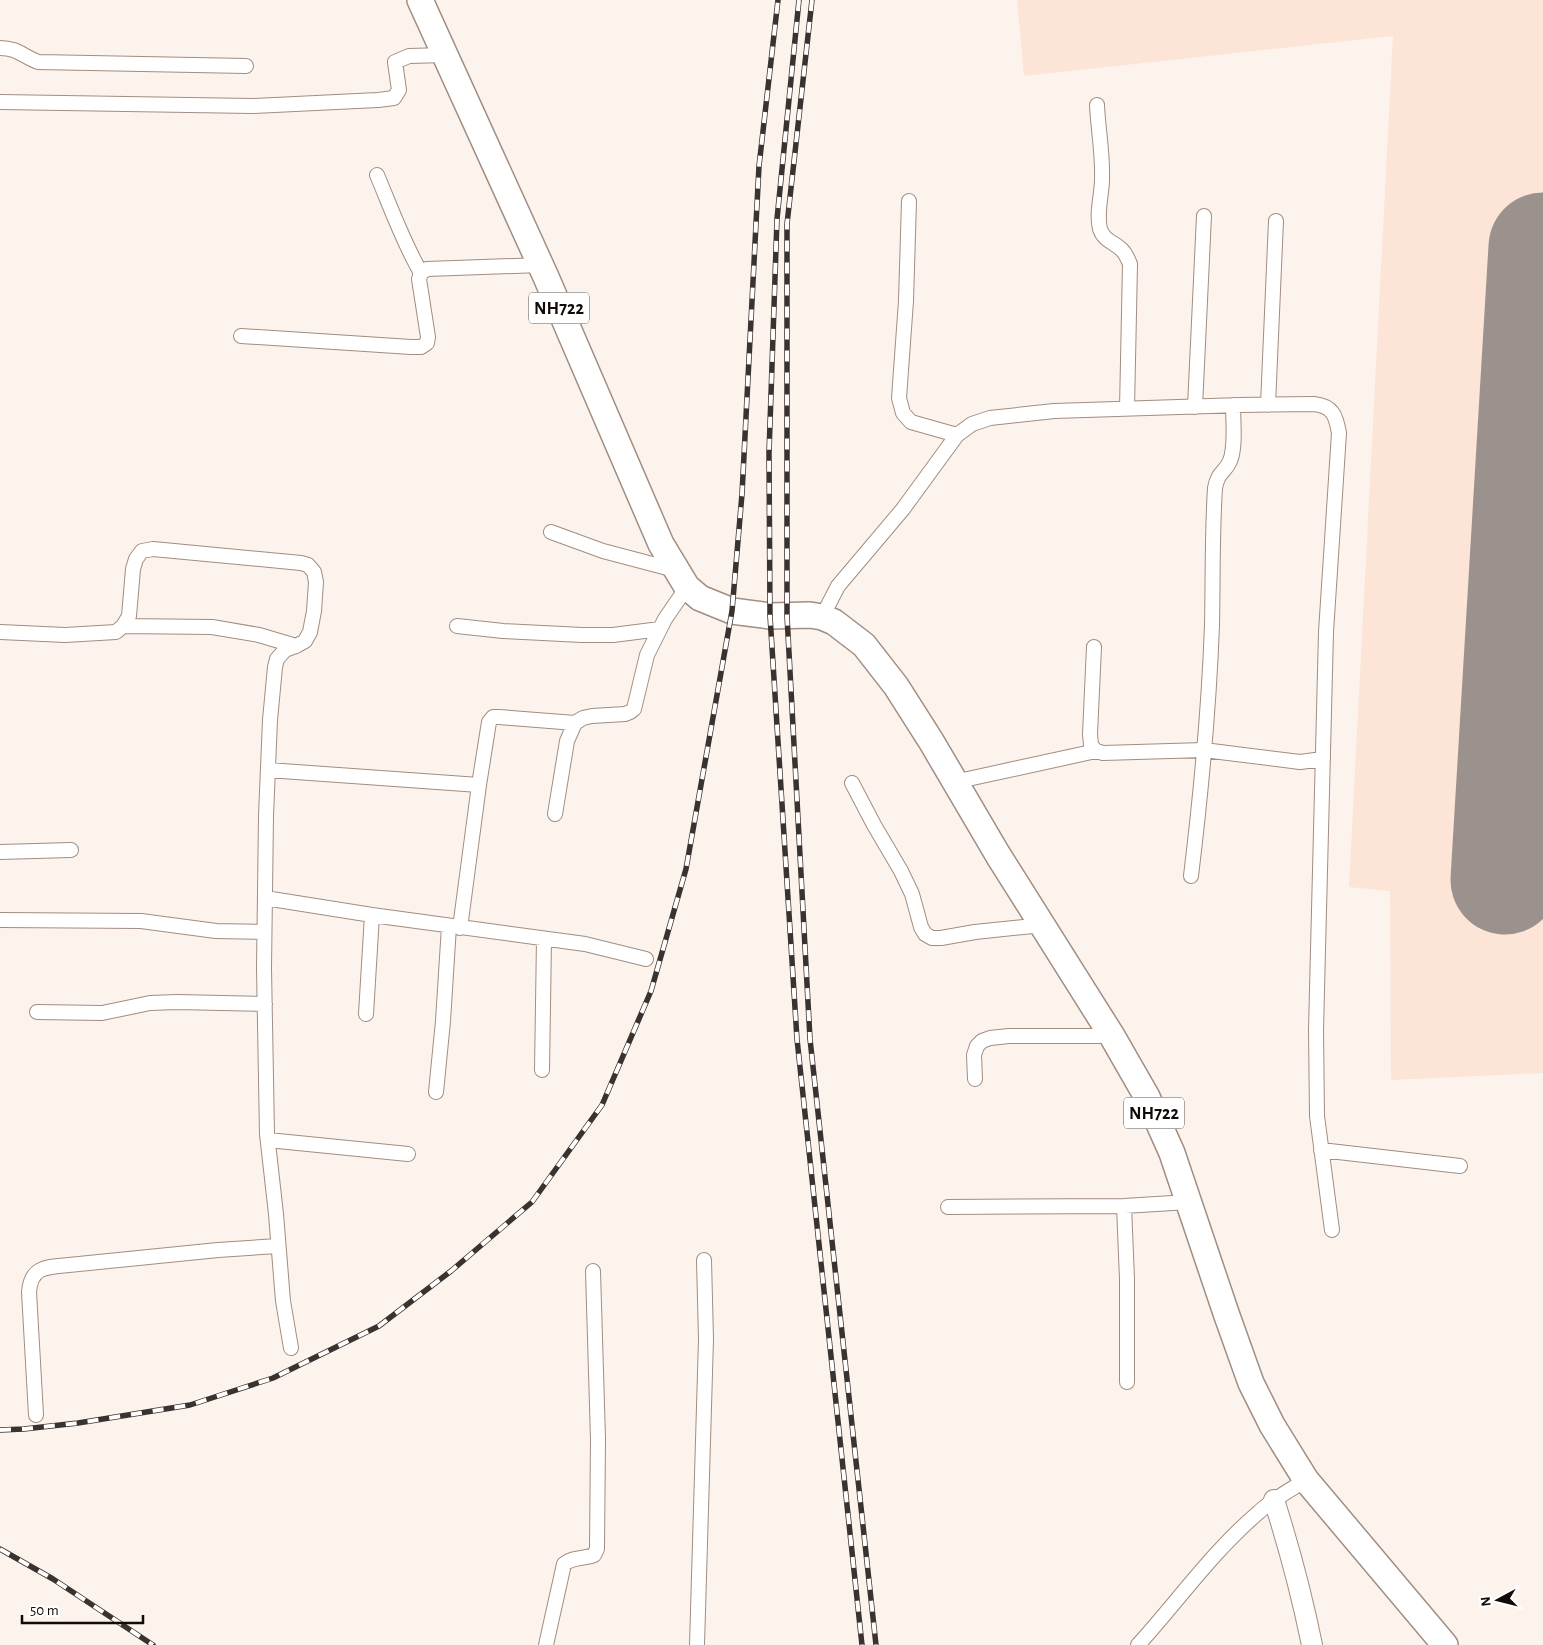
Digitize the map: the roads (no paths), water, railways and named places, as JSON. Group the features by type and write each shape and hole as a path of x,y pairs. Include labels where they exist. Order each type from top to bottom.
{"highway":[{"name":"NH722","path":"420,0 541,265 660,544 681,578 700,598 732,611 770,616 822,617 834,622 864,645 896,686 1147,1096 1172,1153 1251,1383 1272,1425 1306,1480 1445,1645"}],"street":[{"path":"0,48 17,50 38,62 246,66"},
{"path":"0,102 252,106 378,100 394,98 399,90 395,62 409,56 445,55"},
{"path":"1097,105 1102,168 1099,204 1100,229 1105,238 1121,249 1130,264 1127,409"},
{"path":"377,175 404,240 421,273"},
{"path":"909,201 906,301 899,398 903,413 911,422 923,427 957,435"},
{"path":"1195,406 1204,216"},
{"path":"1268,405 1276,221"},
{"path":"241,336 421,347 427,343 428,337 419,279 421,273 427,269 434,268 541,265"},
{"path":"822,617 838,586 903,509 957,435 972,424 990,418 1054,411 1233,405 1323,405 1331,410 1337,420 1339,433 1326,632 1316,1030 1317,1116 1332,1230"},
{"path":"1191,876 1201,793 1212,624 1214,488 1216,479 1229,463 1232,455 1233,405"},
{"path":"551,532 681,578 665,619 647,655 636,701 630,712 592,716 583,718 575,723 567,741 555,814"},
{"path":"0,632 65,635 116,632 124,626 129,616 134,564 142,551 153,549 284,560 308,566 314,572 316,582 310,632 296,646 285,650 277,659 274,668 268,770 264,932 268,1140 283,1301 291,1348"},
{"path":"124,626 212,627 259,635 296,646"},
{"path":"457,626 502,631 582,635 613,634 660,628"},
{"path":"1094,647 1090,734 1091,745 1096,751"},
{"path":"436,1092 444,1004 454,927 488,722 493,718 499,717 575,723"},
{"path":"954,782 1096,751 1104,753 1204,750 1300,762 1323,759"},
{"path":"268,770 479,785"},
{"path":"852,783 901,871 912,894 921,927 925,934 932,938 941,938 975,932 1043,925"},
{"path":"0,852 70,850"},
{"path":"265,898 454,927 585,944 646,959"},
{"path":"366,1014 372,915"},
{"path":"0,920 141,920 216,931 264,932"},
{"path":"542,1070 544,939"},
{"path":"37,1012 102,1013 150,1003 204,1001 265,1004"},
{"path":"975,1079 974,1055 977,1046 982,1041 990,1038 1009,1036 1112,1036"},
{"path":"268,1140 408,1154"},
{"path":"1321,1150 1460,1166"},
{"path":"948,1207 1124,1206 1189,1202"},
{"path":"1124,1206 1127,1279 1126,1382"},
{"path":"36,1415 29,1292 30,1281 35,1272 48,1267 278,1246"},
{"path":"697,1645 696,1627 705,1433 706,1339 704,1260"},
{"path":"546,1645 564,1564 568,1560 591,1557 597,1549 598,1439 593,1271"},
{"path":"1138,1645 1219,1551 1258,1512 1306,1480"},
{"path":"1274,1500 1298,1581 1312,1645"}],"railway":[{"path":"0,1430 78,1423 190,1405 273,1378 379,1326 451,1271 532,1202 602,1105 651,991 686,869 732,611 742,494 759,166 778,0"},
{"path":"799,0 777,219 769,453 770,616 797,1039 862,1645"},
{"path":"812,0 787,224 787,616 810,1039 876,1645"},
{"path":"0,1549 53,1579 153,1645"}]}
